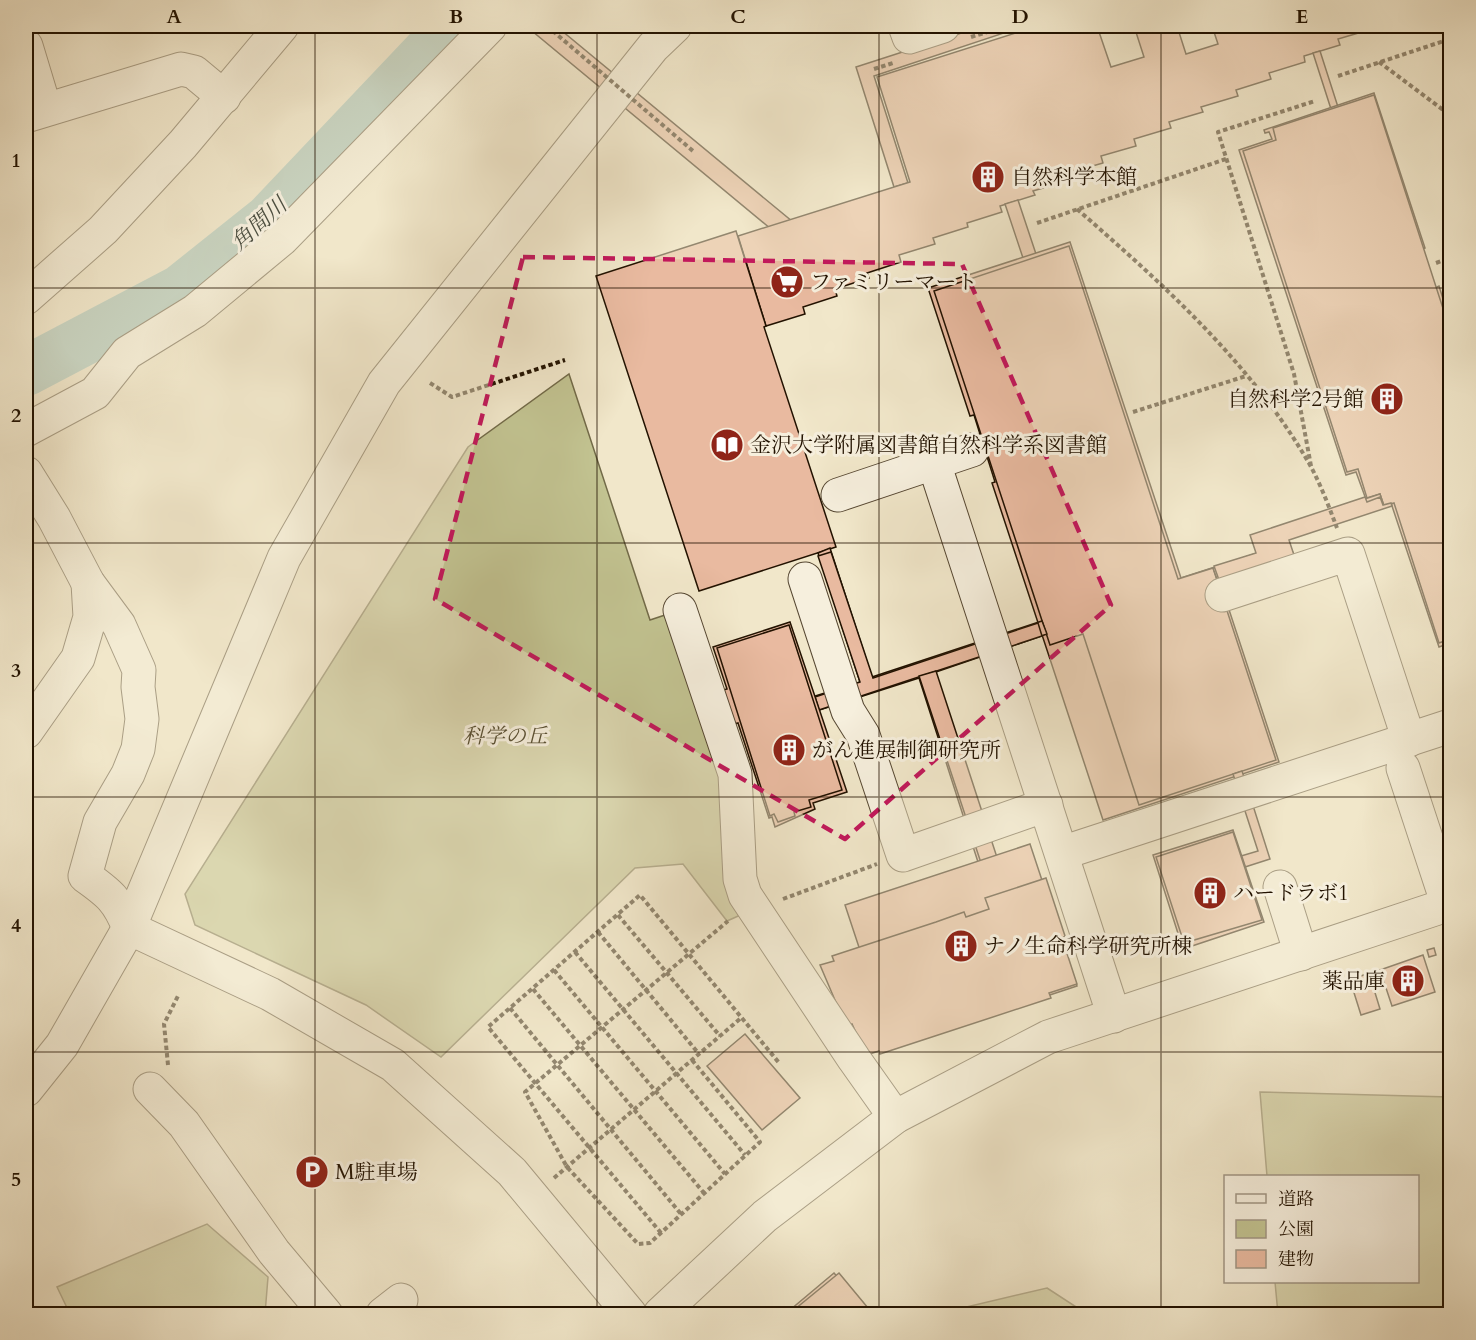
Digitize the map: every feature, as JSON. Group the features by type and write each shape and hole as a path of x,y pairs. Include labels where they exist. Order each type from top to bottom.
{"street":[{"path":"26,298 103,230 224,97 282,26"},
{"path":"26,430 95,393 127,353 195,311 282,239 490,26"},
{"path":"26,1090 62,1045 129,928 284,558 384,383 653,47 675,26"},
{"path":"905,26 909,37 943,26"},
{"path":"26,46 35,112 181,69 194,72 224,97"},
{"path":"838,495 972,450"},
{"path":"934,463 1114,1016"},
{"path":"26,473 54,518 88,584 119,626 139,670 138,687 142,719 138,749 128,774 100,822 85,876 111,894 120,906 129,928 270,994 393,1065 512,1172 630,1314"},
{"path":"660,1314 765,1216 895,1117 1048,1037 1449,904 1348,554 1222,595"},
{"path":"805,579 848,711 863,735 903,855 1046,805"},
{"path":"26,732 78,658 90,617 88,584"},
{"path":"680,610 735,774 740,879 754,909 895,1117"},
{"path":"1062,853 1406,754 1450,726"},
{"path":"1280,887 1301,954"},
{"path":"159,1077 184,1125 274,1252 326,1314"}],"path":[{"path":"547,26 693,151"},
{"path":"1338,76 1450,39"},
{"path":"1379,62 1450,115"},
{"path":"1311,466 1294,374 1218,132 1315,101"},
{"path":"1037,223 1226,159"},
{"path":"1077,210 1148,270 1209,331 1266,399 1311,466 1348,554"},
{"path":"1437,263 1450,258"},
{"path":"430,383 452,397 565,360"},
{"path":"1133,412 1246,376"},
{"path":"692,1060 760,1142 650,1243 638,1244 567,1167 525,1092 727,921 903,855"},
{"path":"661,1233 488,1027 640,895 780,1064"},
{"path":"618,915 720,1036"},
{"path":"598,932 699,1054"},
{"path":"575,952 745,1155"},
{"path":"554,970 725,1174"},
{"path":"533,989 704,1193"},
{"path":"159,1077 164,1024 179,994"},
{"path":"510,1008 681,1214"},
{"path":"533,1196 741,1018"}],"highlighted area":[{"path":"523,257 962,264 1111,605 845,839 435,599"}],"green space":[{"name":"科学の丘","path":"569,374 650,620 680,610 754,909 727,921 683,864 635,868 441,1057 366,1005 195,925 185,894 468,447"},
{"path":"1260,1092 1450,1097 1450,1314 1278,1314 1275,1283 1419,1283 1419,1175 1267,1175"},
{"path":"207,1224 268,1277 265,1314 70,1314 57,1287"},
{"path":"1047,1288 1087,1314 961,1314 958,1309"}],"building":[{"path":"526,26 556,26 793,222 771,229"},
{"path":"983,26 1025,26 874,76 908,183 894,187 856,67"},
{"name":"自然科学本館","path":"1038,26 1097,26 1111,67 1144,57 1134,26 1177,26 1186,54 1218,44 1212,26 1370,26 1372,29 1338,39 1340,45 1304,56 1305,62 1269,73 1271,79 1236,90 1238,96 1201,107 1203,112 1169,122 1171,128 1134,139 1136,146 1101,156 1103,163 1068,173 1070,180 1033,191 1035,195 1000,206 1002,212 967,223 968,227 933,238 935,244 899,255 901,262 867,273 869,278 835,289 837,296 803,307 805,314 766,326 738,236 910,182 877,77"},
{"path":"1320,51 1338,107 1331,109 1313,53"},
{"name":"自然科学2号館","path":"1374,93 1425,248 1422,249 1435,288 1439,286 1450,321 1450,643 1439,647 1391,503 1383,505 1380,497 1367,502 1356,472 1346,475 1239,150 1272,139 1269,132 1265,133 1264,130"},
{"name":"自然科学2号館","path":"1374,95 1450,330 1450,639 1439,643 1394,503 1384,506 1380,494 1367,498 1358,469 1347,472 1243,151 1276,140 1273,128"},
{"path":"1018,200 1037,257 1024,261 1005,204"},
{"name":"金沢大学附属図書館自然科学系図書館","path":"736,231 766,326 764,327 836,547 699,591 596,276"},
{"path":"1070,242 1181,578 1215,567 1279,762 1103,820 992,483 995,482 974,415 970,416 928,288"},
{"path":"1069,246 1178,579 1213,568 1276,760 1139,805 1083,634 1050,645 934,291"},
{"path":"1380,494 1384,506 1287,539 1294,555 1217,579 1213,568 1257,553 1251,536"},
{"path":"1365,497 1367,502 1380,497 1383,505 1391,503 1392,506 1289,540 1294,555 1219,580 1214,566 1256,553 1250,535"},
{"path":"830,548 872,677 1042,621 1047,634 933,673 993,857 978,862 919,678 816,711 812,697 860,682 818,553"},
{"path":"831,552 873,678 1038,623 1042,636 819,710 815,697 860,682 818,556"},
{"name":"がん進展制御研究所","path":"790,622 847,792 813,803 815,809 775,827 772,817 769,818 738,723 734,724 723,690 727,689 713,647"},
{"name":"がん進展制御研究所","path":"789,625 842,790 809,800 811,807 794,812 795,816 778,822 774,814 770,816 717,648"},
{"path":"936,671 1008,891 992,896 919,676"},
{"path":"1242,771 1270,859 1245,867 1241,856 1258,851 1233,774"},
{"name":"ハードラボ1","path":"1233,830 1264,922 1183,949 1153,855"},
{"name":"ハードラボ1","path":"1233,832 1262,920 1184,943 1156,857"},
{"name":"ナノ生命科学研究所棟","path":"1030,844 1077,986 892,1047 845,905"},
{"name":"ナノ生命科学研究所棟","path":"1046,878 1065,936 1062,938 1077,984 1049,993 1051,998 880,1054 879,1051 866,1055 852,1024 846,1026 820,965 834,961 832,956 964,912 966,917 989,909 985,898"},
{"path":"1434,948 1436,955 1429,957 1427,950"},
{"name":"薬品庫","path":"1423,955 1435,992 1392,1006 1380,970"},
{"name":"薬品庫","path":"1369,973 1380,1009 1361,1015 1350,980"},
{"path":"745,1034 800,1098 762,1130 707,1066"},
{"path":"834,1273 869,1314 787,1314 790,1310"},
{"path":"839,1273 873,1314 789,1314"}],"waterway":[{"name":"角間川","path":"26,371 180,290 269,219 452,26"}],"place":[{"name":"自然科学本館","path":"988,177"},
{"name":"ファミリーマート","path":"787,282"},
{"name":"自然科学2号館","path":"1387,399"},
{"name":"金沢大学附属図書館自然科学系図書館","path":"727,445"},
{"name":"がん進展制御研究所","path":"789,750"},
{"name":"ハードラボ1","path":"1210,893"},
{"name":"ナノ生命科学研究所棟","path":"961,946"},
{"name":"薬品庫","path":"1408,981"},
{"name":"M駐車場","path":"312,1172"}]}
